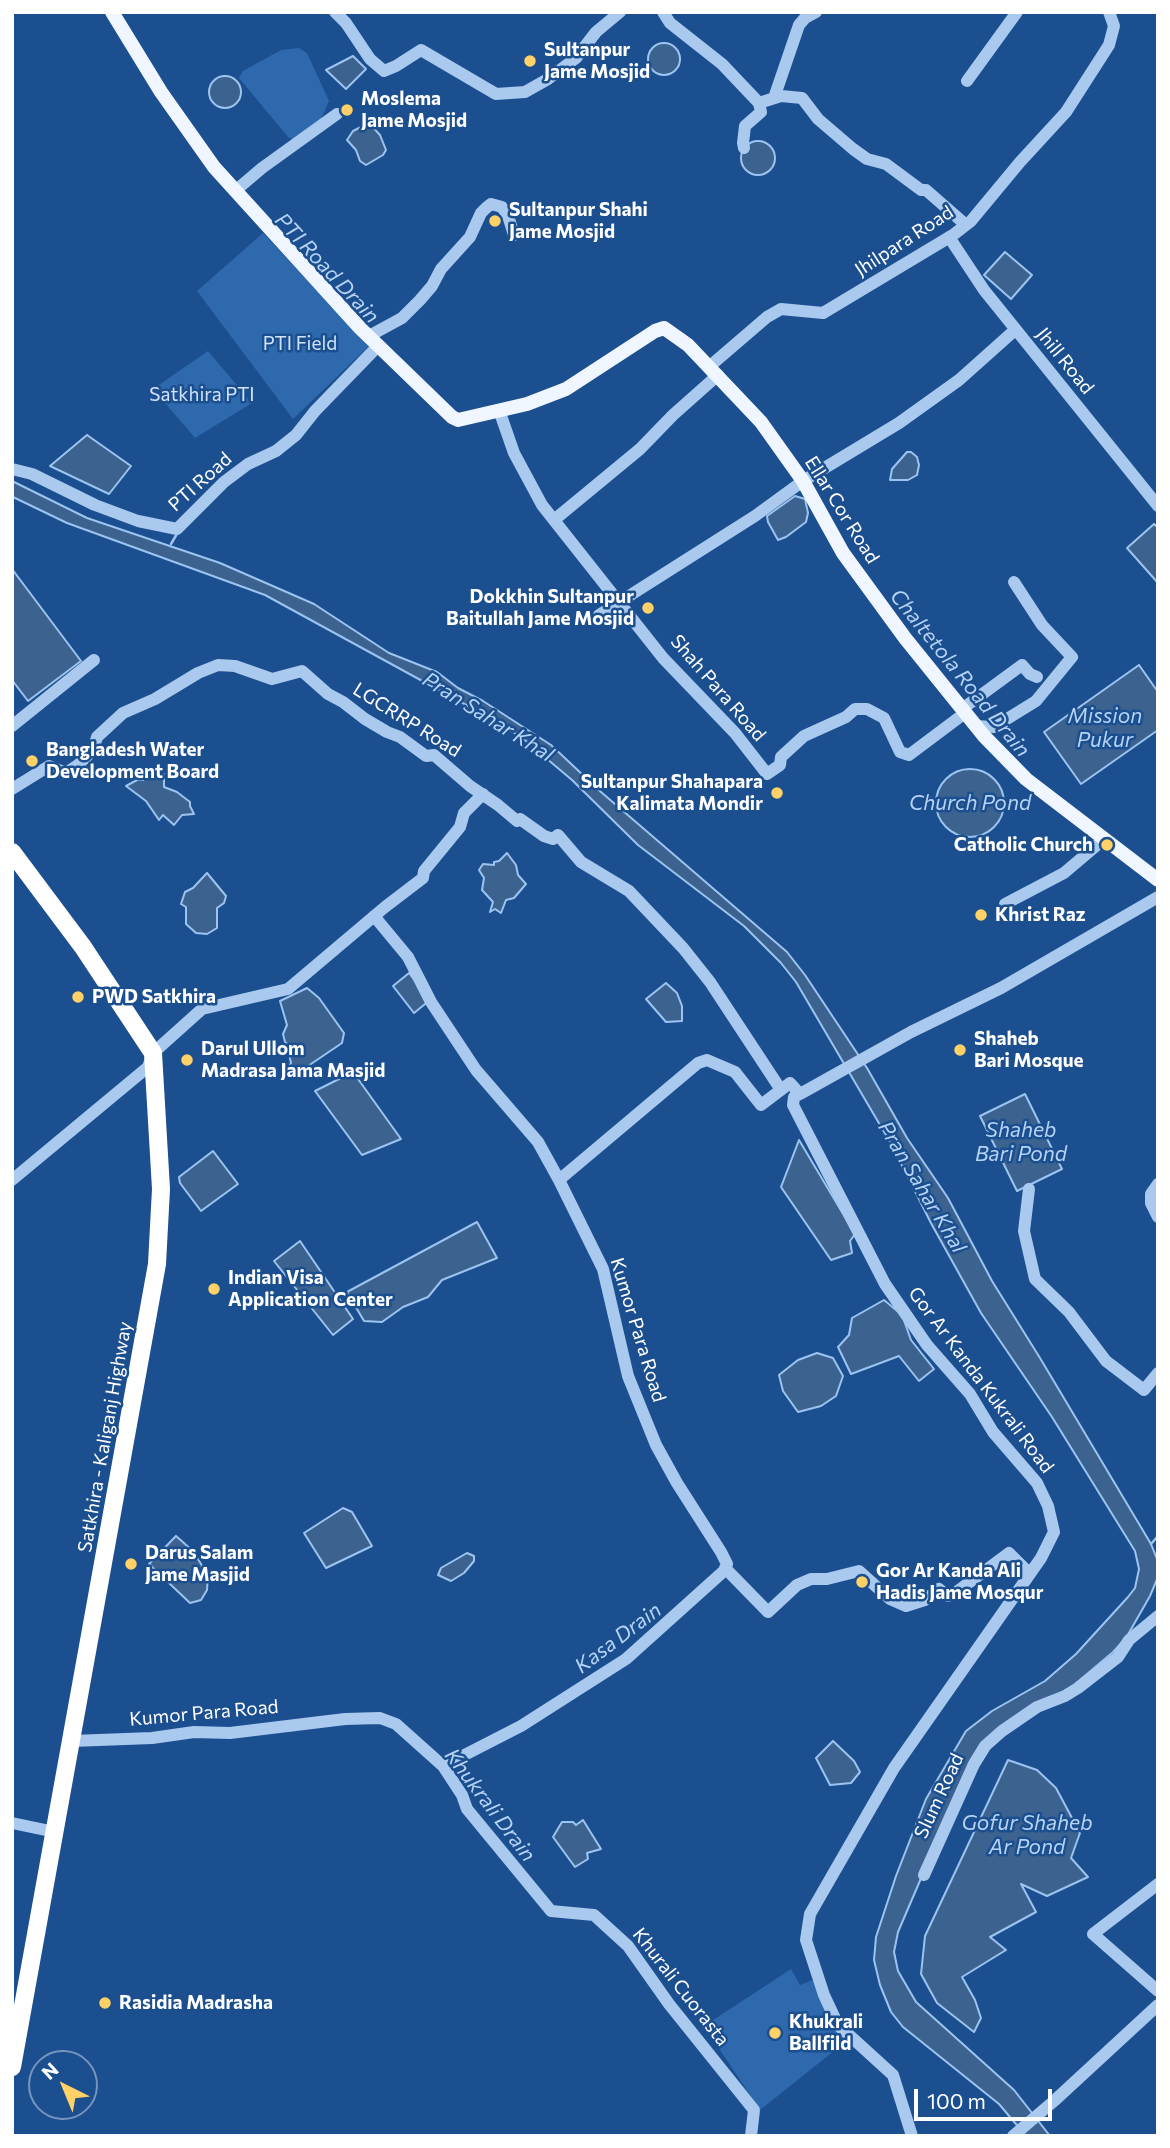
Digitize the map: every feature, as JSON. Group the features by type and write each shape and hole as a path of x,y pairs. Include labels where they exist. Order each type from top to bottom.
{"highway":[{"name":"Satkhira - Kaliganj Highway","path":"12,852 83,947 153,1053 162,1189 157,1264 12,2067"}],"main road":[{"path":"113,13 161,92 214,167 373,341 452,417 458,420 499,410"},
{"name":"Ellar Cor Road","path":"499,410 527,404 566,389 655,331 664,328 688,345 761,422 803,481 843,553 905,638 975,726 1026,779 1158,880"}],"street":[{"path":"335,12 346,23 370,59 384,71 421,50 496,94 525,92 548,79 576,58 596,32 620,12"},
{"path":"663,12 670,23 722,64 759,103 761,112 745,126 744,148"},
{"path":"774,98 799,25 805,18 817,12"},
{"path":"967,81 1017,12"},
{"name":"Jhilpara Road","path":"554,520 640,449 767,317 780,309 823,313 966,225 1066,112 1109,45 1114,26 1109,12"},
{"path":"759,103 781,96 802,98 818,119 853,149 867,159 886,164 921,190 926,190 966,225"},
{"path":"804,96 820,117 856,146"},
{"path":"235,191 337,114"},
{"path":"373,341 421,300 441,269 470,237 481,213 491,204 502,207 514,235"},
{"name":"Jhill Road","path":"949,237 984,290 1015,330 1158,506"},
{"path":"599,615 755,516 803,481 900,424 959,380 1015,330"},
{"name":"PTI Road","path":"12,469 32,474 95,505 138,521 177,529 224,482 248,464 276,451 296,435 373,341"},
{"name":"Shah Para Road","path":"499,410 514,453 542,505 621,601 663,658 735,733 767,774 780,765 781,757 804,736 846,718 855,709 867,709 884,718 900,752 909,755 964,711"},
{"path":"975,726 994,727 1036,701 1072,657 1042,625 1014,582"},
{"path":"12,726 94,660"},
{"name":"LGCRRP Road","path":"12,789 49,766 66,773 93,750 97,737 123,713 155,699 198,673 218,665 235,666 272,679 302,671 328,694 387,732 400,737 426,756 434,755 517,821 520,819 544,836 553,839 558,835 581,862 629,891 683,948 710,982 781,1090"},
{"path":"964,711 1022,666 1037,677"},
{"path":"12,1180 148,1066 153,1053 202,1010 288,989 423,878 424,872 460,827 464,813 483,794"},
{"path":"1005,904 1064,873 1103,840"},
{"path":"559,1180 698,1063 707,1060 735,1072 761,1105 790,1083 800,1094 911,1032 1001,988 1158,897"},
{"name":"Kumor Para Road","path":"374,916 408,957 430,1002 476,1070 538,1142 559,1180 603,1269 628,1376 656,1446 721,1552 727,1564 725,1568"},
{"name":"Gor Ar Kanda Kukrali Road","path":"800,1094 794,1097 793,1105 885,1284 927,1345 970,1394 993,1432 1026,1468 1043,1493 1053,1520 1054,1532 1041,1558 894,1768 810,1914 806,1940 824,1995 838,2025 893,2075 912,2136"},
{"path":"1158,1184 1151,1194 1151,1203 1158,1217"},
{"path":"1029,1189 1024,1231 1035,1279 1069,1312 1106,1361 1144,1390 1158,1373"},
{"path":"443,1766 521,1726 626,1659 684,1609 725,1568 768,1612 797,1586 811,1580 859,1571 890,1599 906,1606 925,1600 939,1589 948,1596 956,1593 1009,1553 1029,1573"},
{"name":"Slum Road","path":"924,1875 974,1764 985,1746 1037,1707 1065,1696 1118,1657 1129,1640 1158,1616"},
{"name":"Kumor Para Road","path":"72,1741 152,1738 194,1732 230,1733 345,1719 380,1718 396,1724 443,1766"},
{"name":"Khurali Cuorasta","path":"443,1766 462,1795 467,1808 551,1911 594,1916 628,1946 668,2004 754,2110 751,2136"},
{"path":"12,1823 55,1832"},
{"path":"1158,1884 1093,1934 1158,1991"},
{"path":"1013,2136 1158,2005"}],"green space":[{"path":"299,48 307,53 329,101 321,119 294,140 288,137 239,78 243,71 281,50"},
{"name":"PTI Field","path":"263,233 369,346 293,419 197,291"},
{"name":"Satkhira PTI","path":"208,351 252,403 195,438 153,389"},
{"name":"Khukrali Ballfild","path":"791,1969 800,1985 815,1979 849,2039 760,2110 704,2026"}],"water":[{"path":"664,43 675,48 680,59 675,70 664,75 653,70 648,59 653,48"},
{"path":"353,56 366,69 346,89 326,70"},
{"path":"225,76 237,80 241,92 237,104 225,108 213,104 209,92 213,80"},
{"path":"369,123 380,135 386,150 383,155 366,165 360,161 356,150 347,140 353,131"},
{"path":"758,141 770,146 775,158 770,170 758,175 746,170 741,158 746,146"},
{"path":"1005,252 1032,275 1011,299 984,275"},
{"path":"87,435 131,466 109,494 50,466"},
{"path":"907,452 917,457 917,475 908,480 890,480 892,469"},
{"name":"Pran Sahar Khal","path":"12,481 87,518 220,563 314,604 389,653 437,672 458,688 551,745 601,792 787,952 867,1068 907,1138 948,1198 992,1281 1151,1544 1157,1559 1158,1577 1126,1638 1074,1685 1001,1730 949,1813 898,1932 894,1952 898,1971 916,2002 1014,2090 1050,2136 1026,2136 999,2104 903,2027 891,2012 880,1985 874,1960 876,1937 926,1799 966,1731 992,1711 1045,1681 1076,1654 1135,1588 1139,1569 1135,1551 1052,1417 981,1313 890,1142 796,982 744,926 638,845 572,780 521,737 265,595 67,523 13,497"},
{"path":"795,496 805,499 808,513 806,522 778,540 767,516"},
{"path":"1154,524 1158,528 1158,583 1127,548"},
{"path":"12,569 81,661 28,701 12,680"},
{"name":"Mission Pukur","path":"1139,665 1158,692 1158,730 1081,784 1044,732"},
{"name":"Church Pond","path":"970,769 983,771 994,779 1002,790 1002,816 994,827 983,835 970,837 957,835 946,827 938,816 936,803 938,790 946,779 957,771"},
{"path":"148,771 164,774 164,787 177,792 190,802 194,814 182,815 174,825 163,815 159,820 146,801 126,786 143,780"},
{"path":"507,853 516,865 518,875 526,884 514,898 506,900 501,913 495,909 490,912 493,902 482,890 484,878 479,870 483,864 494,865 494,862"},
{"path":"207,873 226,896 224,903 217,908 217,928 207,934 196,933 186,924 186,907 181,904 185,892 193,888"},
{"path":"409,973 430,1000 414,1013 393,986"},
{"path":"666,983 677,993 682,1006 682,1021 666,1022 646,999"},
{"path":"307,988 319,998 344,1033 342,1043 308,1066 296,1070 289,1067 292,1048 285,1042 283,1034 287,1025 280,1001"},
{"path":"353,1072 401,1139 362,1155 315,1091"},
{"name":"Shaheb Bari Pond","path":"1025,1094 1062,1169 1017,1191 980,1116"},
{"path":"799,1140 855,1234 850,1241 852,1253 831,1260 781,1187"},
{"path":"213,1151 238,1184 201,1211 180,1183 179,1177"},
{"path":"477,1222 497,1258 442,1280 428,1297 403,1307 382,1322 364,1321 347,1292"},
{"path":"300,1241 353,1319 333,1335 274,1261"},
{"path":"884,1300 902,1315 911,1340 934,1369 919,1381 899,1356 851,1374 838,1347 849,1335 852,1318"},
{"path":"817,1353 833,1358 843,1376 836,1396 821,1406 798,1412 783,1391 779,1375 798,1360"},
{"path":"343,1508 352,1512 372,1546 326,1568 304,1533"},
{"path":"176,1536 194,1552 208,1576 207,1590 201,1600 190,1603 149,1564"},
{"path":"467,1553 474,1556 474,1561 464,1573 451,1581 438,1575 441,1568"},
{"path":"833,1741 854,1761 860,1772 851,1783 830,1785 816,1758"},
{"name":"Gofur Shaheb Ar Pond","path":"1008,1760 1037,1770 1056,1788 1080,1833 1071,1858 1088,1877 1047,1896 1021,1884 1036,1912 990,1937 1006,1950 962,1977 975,2000 981,2018 974,2032 937,2003 921,1974 925,1936"},
{"path":"583,1820 601,1849 587,1853 588,1859 575,1867 553,1837 562,1822 573,1822 576,1825"}],"waterway":[{"name":"PTI Road Drain","path":"171,544 178,532"},
{"path":"1151,1544 1158,1536"}],"place":[{"name":"Sultanpur Jame Mosjid","path":"530,61"},
{"name":"Moslema Jame Mosjid","path":"347,110"},
{"name":"Sultanpur Shahi Jame Mosjid","path":"495,221"},
{"name":"Dokkhin Sultanpur Baitullah Jame Mosjid","path":"648,608"},
{"name":"Bangladesh Water Development Board","path":"32,761"},
{"name":"Sultanpur Shahapara Kalimata Mondir","path":"777,793"},
{"name":"Catholic Church","path":"1107,845"},
{"name":"Khrist Raz","path":"981,915"},
{"name":"PWD Satkhira","path":"78,997"},
{"name":"Shaheb Bari Mosque","path":"960,1050"},
{"name":"Darul Ullom Madrasa Jama Masjid","path":"187,1060"},
{"name":"Indian Visa Application Center","path":"214,1289"},
{"name":"Darus Salam Jame Masjid","path":"131,1564"},
{"name":"Gor Ar Kanda Ali Hadis Jame Mosqur","path":"862,1582"},
{"name":"Rasidia Madrasha","path":"105,2003"},
{"name":"Khukrali Ballfild","path":"775,2033"}],"water label":[{"name":"Chaltetola Road Drain","path":"960,673"},
{"name":"Kasa Drain","path":"618,1638"},
{"name":"Khukrali Drain","path":"490,1805"}]}
